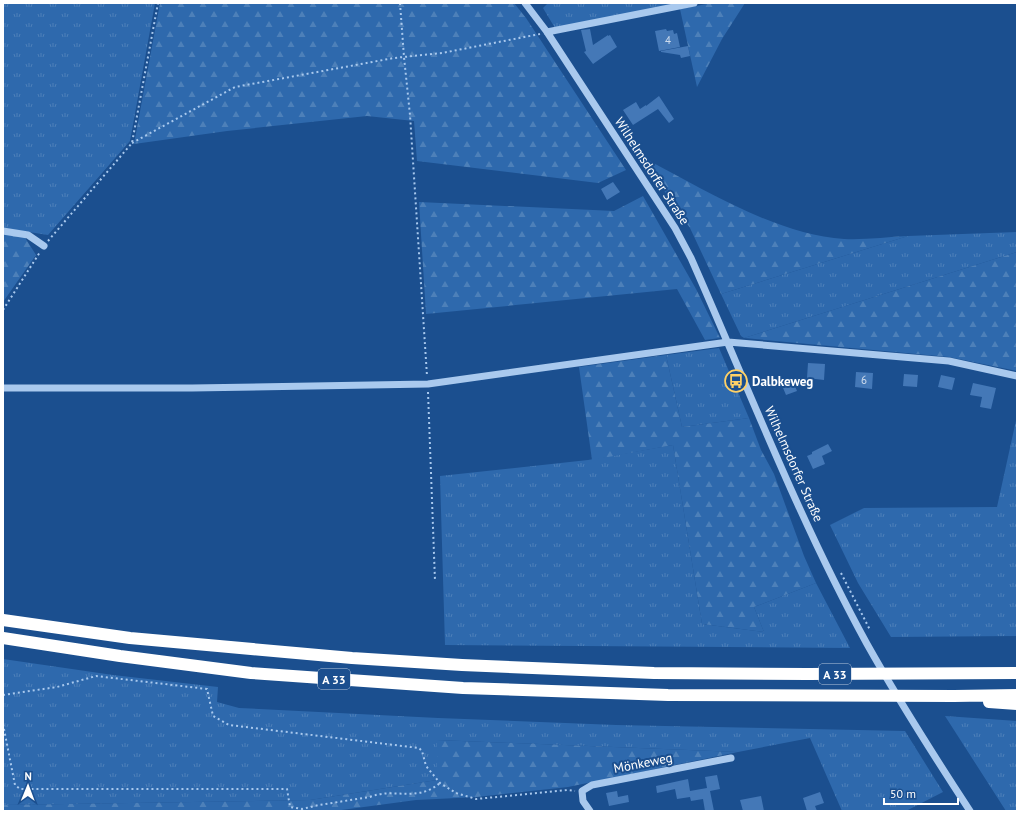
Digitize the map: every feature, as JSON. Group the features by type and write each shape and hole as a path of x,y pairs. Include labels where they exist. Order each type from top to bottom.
{"highway":[{"name":"A 33","path":"3,620 138,639 344,657 454,664 654,673 1017,673"},
{"name":"A 33","path":"3,638 120,656 251,673 463,688 668,695 1017,695"},
{"path":"954,696 988,702 1017,704"}],"street":[{"name":"Wilhelmsdorfer Straße","path":"525,3 547,32 675,228 691,258 788,482 820,551 867,643 918,732 970,811"},
{"path":"547,32 694,3"},
{"path":"3,231 28,235 44,246"},
{"path":"3,388 176,388 428,384 728,342 949,361 1017,376"},
{"name":"Mönkeweg","path":"582,791 592,785 731,758"},
{"path":"582,791 583,801 590,811"}],"path":[{"path":"132,143 158,3"},
{"path":"400,3 410,115 428,384 435,581"},
{"path":"3,310 44,246 132,143 235,87 404,57 442,53 535,36 547,32"},
{"path":"838,567 873,635"},
{"path":"3,695 57,687 96,676 207,689 212,716 229,725 419,748 422,751 426,766 440,783 456,793 476,799 568,790 582,791"},
{"path":"3,724 15,784 20,789 287,789 290,807 302,809 370,797 377,794 422,793 431,790 440,783"}],"green space":[{"path":"3,3 155,3 130,141 48,235 3,228"},
{"path":"160,3 514,3 526,18 626,170 598,183 417,161 414,121 367,116 227,131 134,144"},
{"path":"548,3 680,3 555,28 543,8"},
{"path":"712,3 745,3 722,39 697,87 680,9"},
{"path":"636,150 642,157 714,196 792,229 818,236 844,239 908,236 721,294 690,228"},
{"path":"643,196 696,289 720,338 705,340 677,289 426,314 419,202 614,211"},
{"path":"1017,232 1017,252 744,338 741,336 721,294 908,236"},
{"path":"3,233 24,236 36,255 3,302"},
{"path":"1017,252 1017,371 949,357 744,338"},
{"path":"719,348 749,418 682,427 666,355"},
{"path":"666,355 682,427 749,418 761,450 774,474 804,556 816,583 754,607 764,632 702,624 673,445 592,460 579,367"},
{"path":"1017,416 1017,636 891,637 858,583 830,525 864,508 997,507"},
{"path":"673,445 702,624 764,632 754,607 816,583 850,648 445,645 440,476 588,460"},
{"path":"3,659 113,675 218,687 217,702 239,708 616,725 905,731 943,792 906,811 842,811 810,738 738,752 437,740 437,780 310,800 3,805"},
{"path":"945,716 1017,721 1017,810 1006,811"},
{"path":"437,740 738,752 568,787 477,797 416,800 334,811 3,811 3,805 310,800 437,780"}],"building":[{"path":"590,29 593,45 610,35 617,47 593,64 584,52 586,51 581,30"},
{"path":"666,29 667,31 673,30 674,34 677,33 680,47 659,51 655,31"},
{"path":"688,46 690,56 681,58 680,55 661,52 661,51"},
{"path":"659,96 674,119 669,123 658,109 633,125 623,110 636,102 640,109"},
{"path":"613,182 620,192 607,200 601,189"},
{"path":"808,363 825,364 824,380 807,378"},
{"path":"856,372 873,373 872,389 855,387"},
{"path":"904,374 918,375 917,387 903,386"},
{"path":"941,375 955,378 952,390 938,387"},
{"path":"792,379 797,391 786,395 781,383"},
{"path":"973,383 996,388 991,409 980,407 982,397 970,395"},
{"path":"828,444 832,451 822,456 825,464 813,469 807,456"},
{"path":"717,775 720,789 710,791 714,811 705,811 703,799 691,801 690,797 677,799 675,789 657,793 656,786 688,779 690,791 707,788 705,777"},
{"path":"617,791 618,797 628,795 629,802 609,806 606,793"},
{"path":"820,792 824,803 815,806 817,811 807,811 803,798"},
{"path":"761,796 764,811 743,811 740,800"}],"place":[{"name":"Dalbkeweg","path":"736,381"}]}
